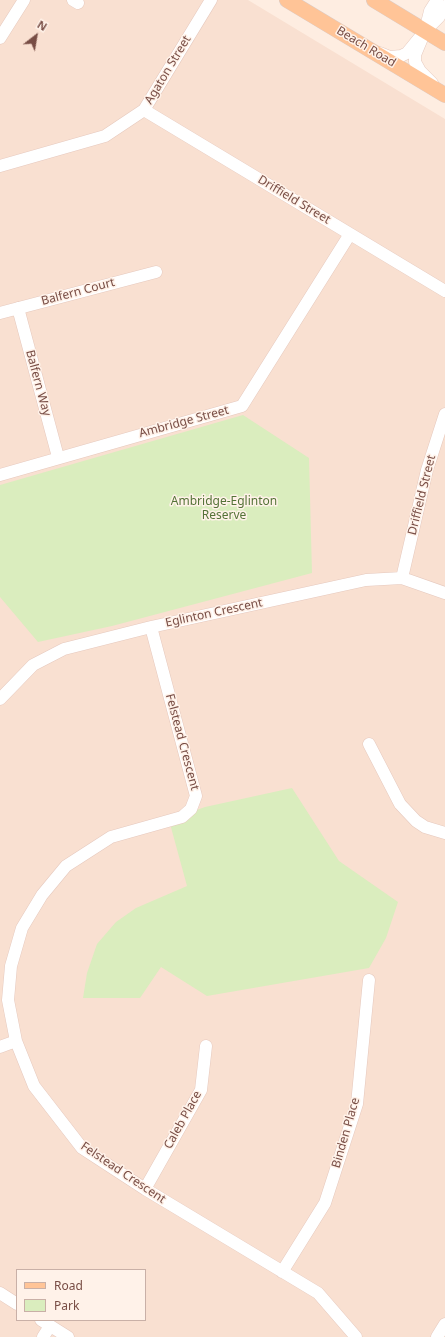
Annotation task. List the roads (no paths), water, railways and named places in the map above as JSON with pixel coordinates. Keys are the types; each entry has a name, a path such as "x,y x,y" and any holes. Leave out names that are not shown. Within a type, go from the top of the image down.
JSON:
{"main road":[{"name":"Beach Road","path":"287,0 445,95"},
{"path":"374,0 445,43"}],"street":[{"path":"0,38 24,0"},
{"name":"Agaton Street","path":"0,166 105,136 144,110 210,0"},
{"path":"437,0 430,11 425,31 415,55 415,62 420,71 429,81 445,95"},
{"path":"365,47 390,57 401,56 407,53 439,17 445,6"},
{"name":"Driffield Street","path":"144,110 445,291"},
{"name":"Ambridge Street","path":"0,474 242,406 350,234"},
{"name":"Balfern Court","path":"0,313 156,272"},
{"name":"Balfern Way","path":"18,308 58,457"},
{"name":"Driffield Street","path":"402,578 427,470 445,414"},
{"name":"Eglinton Crescent","path":"0,699 33,666 64,649 151,627 366,580 402,578 445,593"},
{"name":"Felstead Crescent","path":"151,627 196,796 191,810 182,817 111,837 66,866 42,895 22,928 10,966 8,1000 16,1041 34,1086 82,1148 145,1189 318,1293 356,1337"},
{"path":"369,744 400,804 416,821 445,833"},
{"name":"Binden Place","path":"282,1272 325,1202 356,1104 369,980"},
{"path":"0,1047 16,1041"},
{"name":"Caleb Place","path":"145,1189 201,1090 206,1046"},
{"path":"0,1293 16,1303"},
{"path":"43,1337 45,1323 68,1337"},
{"path":"437,1337 445,1324"}],"park label":[{"name":"Ambridge-Eglinton Reserve","path":"224,509"}]}
